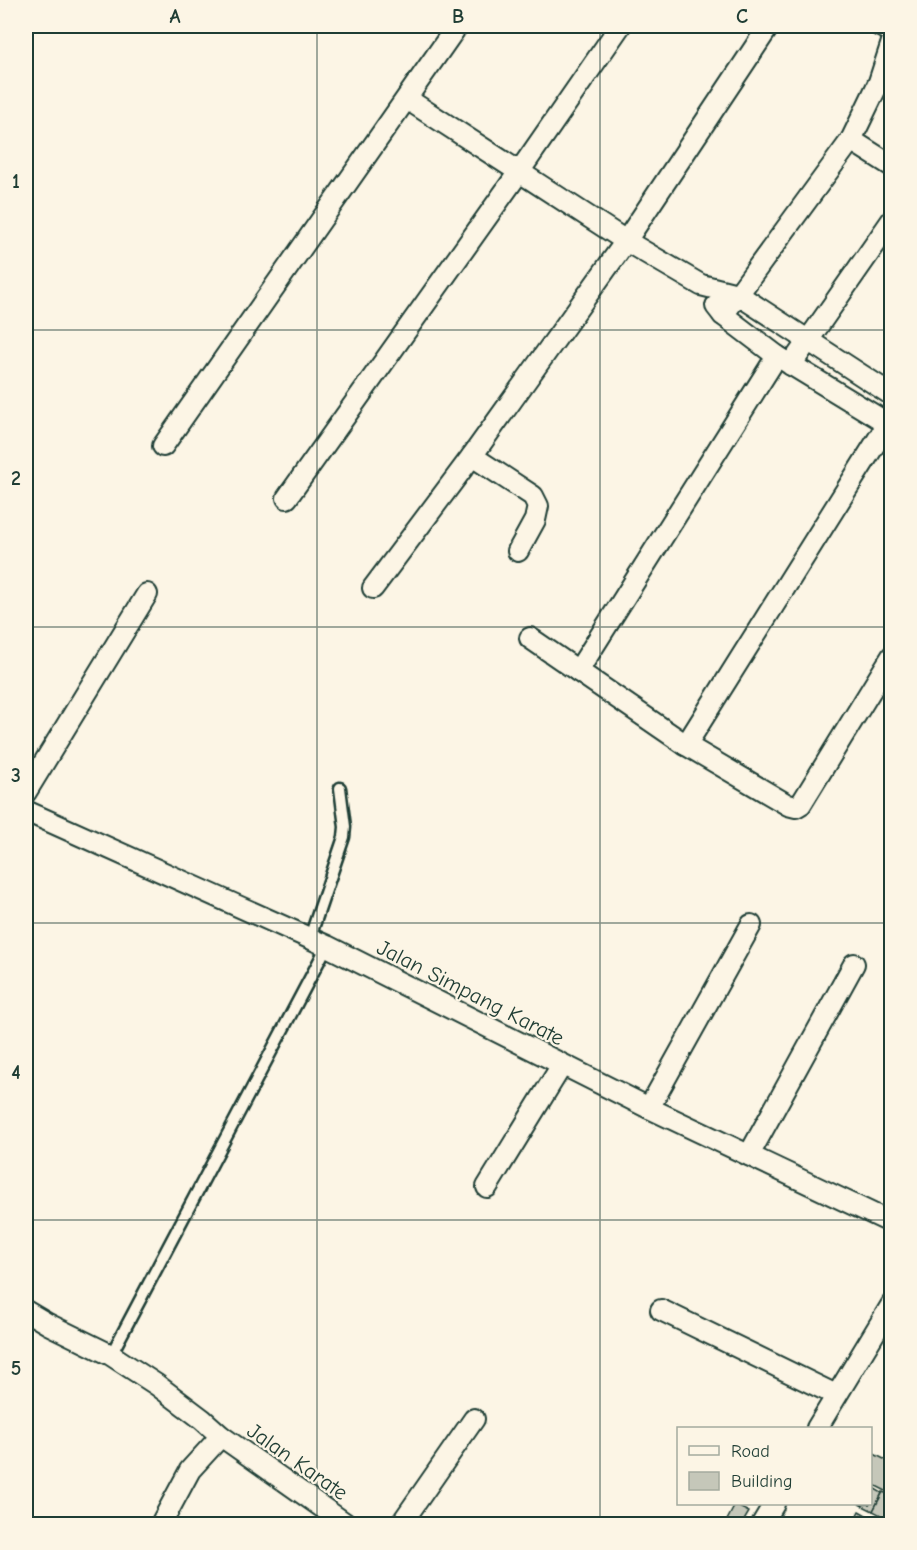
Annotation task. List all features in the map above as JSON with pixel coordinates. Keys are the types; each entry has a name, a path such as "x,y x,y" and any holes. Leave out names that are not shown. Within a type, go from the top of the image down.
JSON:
{"street":[{"path":"163,446 457,26"},
{"path":"287,498 620,26"},
{"path":"373,588 472,456 626,241 769,26"},
{"path":"880,26 891,32"},
{"path":"723,315 851,140 879,82 891,42"},
{"path":"407,99 626,241 701,285 737,294 891,394"},
{"path":"851,140 891,166"},
{"path":"578,671 784,361 807,341 891,220"},
{"path":"686,745 890,422 784,361 723,315 701,285"},
{"path":"472,456 533,496 538,506 535,520 518,551"},
{"path":"26,792 147,594"},
{"path":"530,638 686,745 788,805 799,807 891,656"},
{"name":"Jalan Simpang Karate","path":"26,811 318,943 649,1108 891,1223"},
{"path":"649,1108 751,925"},
{"path":"749,1155 854,964"},
{"path":"487,1187 562,1065"},
{"path":"818,1427 891,1304"},
{"path":"661,1310 836,1395"},
{"path":"26,1311 68,1335 111,1355 157,1385 202,1419 221,1437"},
{"path":"401,1524 474,1419"},
{"name":"Jalan Karate","path":"161,1524 190,1470 221,1437 346,1524"},
{"path":"762,1524 773,1505"}],"lane":[{"path":"111,1355 318,943 344,837 345,827 340,788"}],"building":[{"path":"872,1453 892,1463 892,1494 872,1484"},
{"path":"872,1487 882,1493 873,1511 861,1505 872,1505"},
{"path":"883,1492 892,1496 892,1521 873,1511"},
{"path":"735,1505 749,1512 742,1524 725,1524"},
{"path":"859,1511 882,1524 860,1524 854,1521"},
{"path":"769,1514 786,1524 763,1524"}]}
